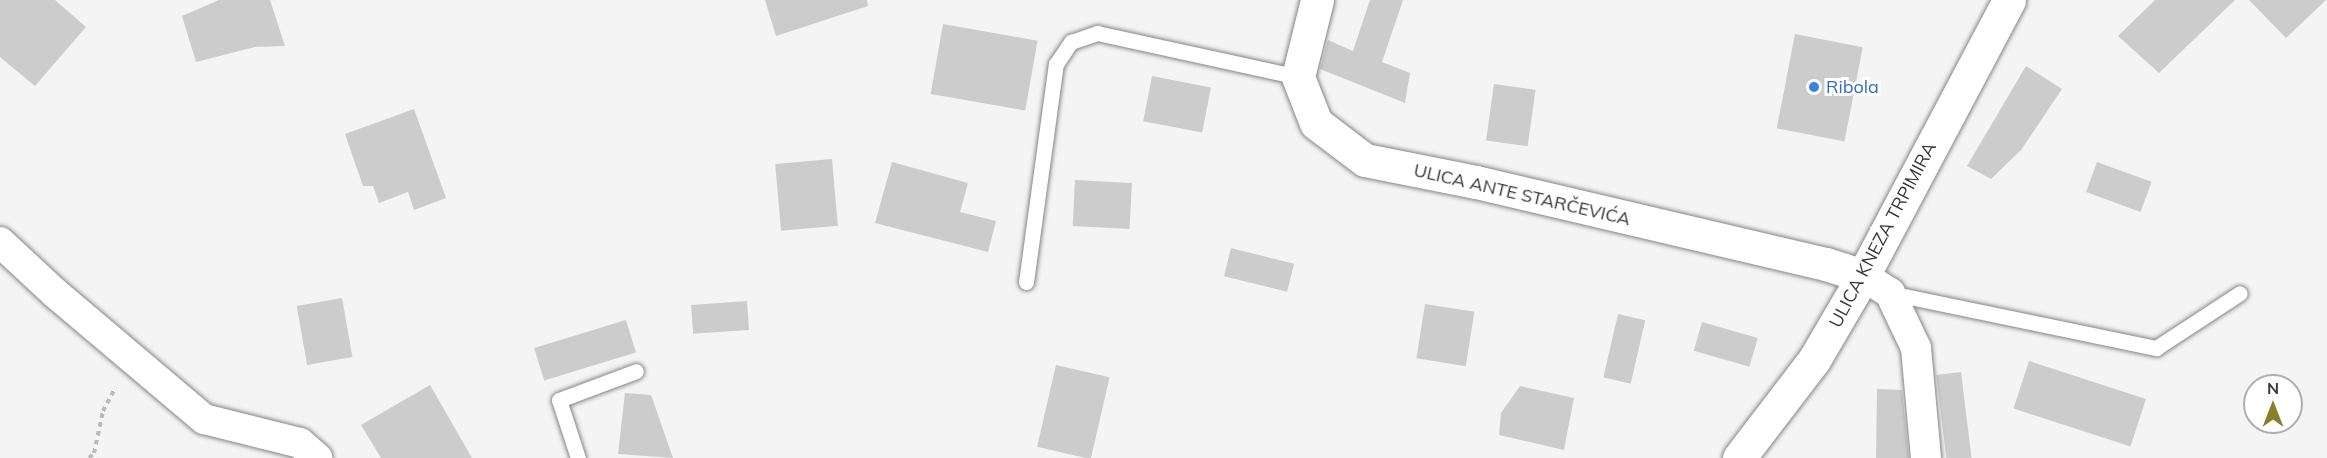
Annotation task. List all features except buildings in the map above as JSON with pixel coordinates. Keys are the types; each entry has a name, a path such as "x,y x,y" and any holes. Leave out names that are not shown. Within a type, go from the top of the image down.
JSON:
{"street":[{"path":"1298,77 1317,0"},
{"name":"ULICA KNEZA TRPIMIRA","path":"1739,458 1814,360 1863,276 2009,0"},
{"name":"ULICA ANTE STARČEVIĆA","path":"1298,77 1316,123 1365,160 1476,182 1826,264 1863,276"},
{"path":"0,242 204,418 300,442 317,458"},
{"path":"1863,276 1890,293 1916,348 1926,458"}],"lane":[{"path":"1026,282 1056,64 1071,42 1097,33 1298,77"},
{"path":"1890,293 2156,348 2240,293"},
{"path":"578,458 559,399 636,371"}],"path":[{"path":"89,458 94,453 104,411 131,357"}],"place":[{"name":"Ribola","path":"1814,87"}]}
